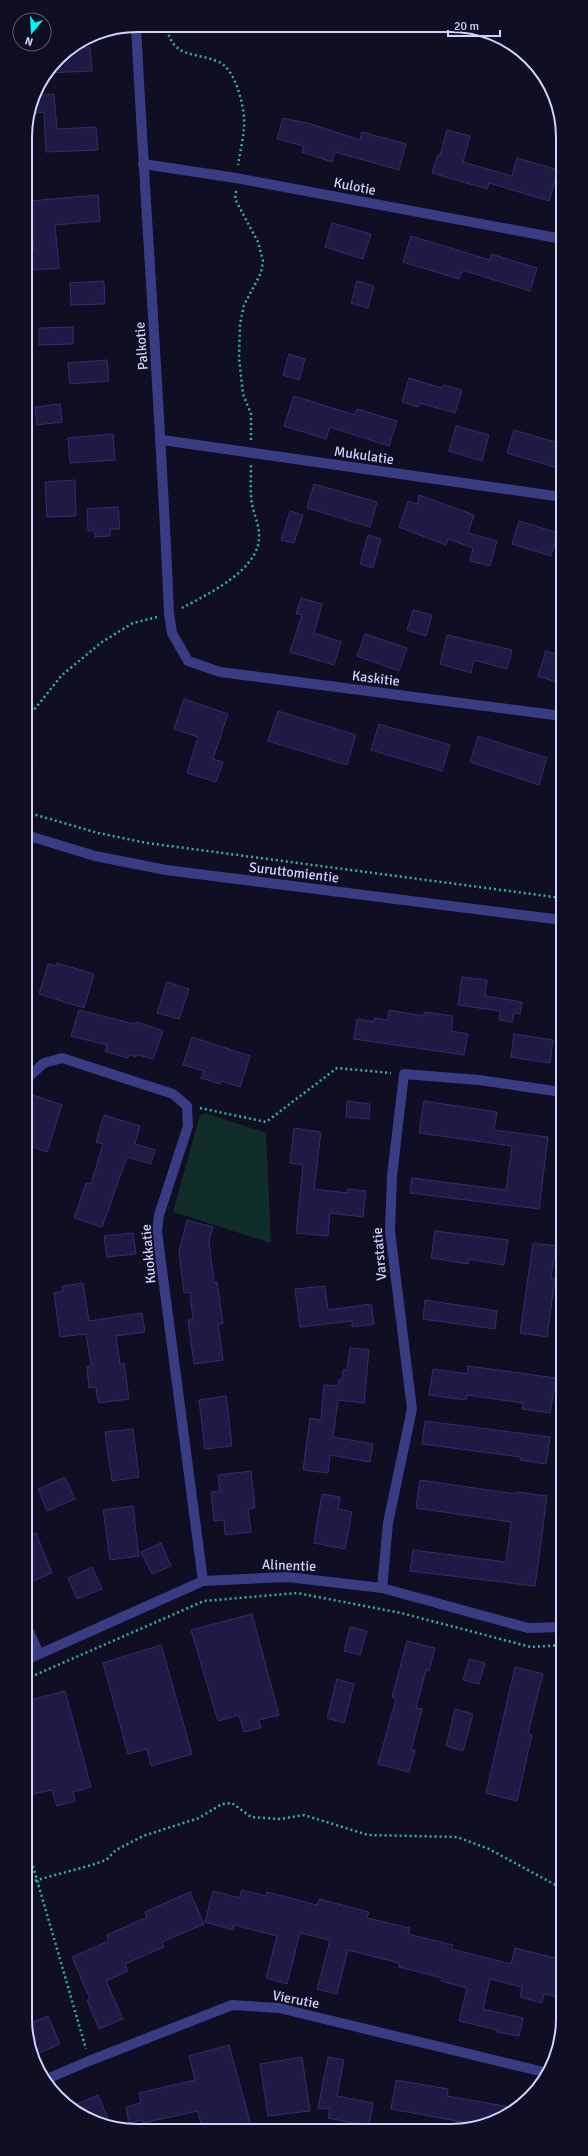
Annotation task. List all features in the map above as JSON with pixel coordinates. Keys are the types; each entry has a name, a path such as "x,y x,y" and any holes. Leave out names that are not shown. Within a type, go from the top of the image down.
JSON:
{"street":[{"name":"Palkotie","path":"136,32 143,164 162,440 169,614 172,633 188,661"},
{"name":"Kulotie","path":"143,164 236,178 556,238"},
{"name":"Mukulatie","path":"162,440 556,496"},
{"name":"Kaskitie","path":"188,661 220,672 556,715"},
{"name":"Suruttomientie","path":"32,837 95,856 166,870 556,919"},
{"path":"32,1074 44,1064 62,1058 173,1094 187,1106"},
{"path":"404,1074 478,1080 556,1091"},
{"name":"Varstatie","path":"382,1588 388,1523 412,1409 390,1231 392,1176 404,1074"},
{"name":"Kuokkatie","path":"187,1106 188,1126 159,1215 158,1232 203,1581"},
{"name":"Alinentie","path":"32,1657 203,1581 287,1576 382,1588 528,1628 556,1627"},
{"path":"32,1638 39,1654"},
{"name":"Vierutie","path":"50,2078 232,2005 279,2008 542,2071"}],"path":[{"path":"32,713 62,675 102,642 133,623 169,614 213,591 238,573 256,554 260,536 252,503 250,414 243,394 239,358 240,324 244,305 261,273 263,261 258,242 236,199 236,178 244,127 242,102 233,76 220,62 188,54 175,46 167,32"},
{"path":"32,814 98,833 147,843 556,897"},
{"path":"187,1106 266,1122 337,1068 404,1074"},
{"path":"32,1676 204,1601 297,1593 401,1613 531,1647 556,1645"},
{"path":"32,1882 106,1860 116,1850 143,1836 199,1818 222,1804 232,1803 251,1817 280,1819 304,1815 368,1835 457,1837 489,1850 556,1885"},
{"path":"32,1863 89,2061"}],"green space":[{"path":"205,1113 266,1133 271,1243 173,1212 200,1115"}],"building":[{"path":"82,47 90,47 92,71 54,73 68,58"},
{"path":"54,94 57,129 96,127 98,150 46,152 44,112 35,113 41,95"},
{"path":"283,118 311,124 360,140 362,132 406,144 399,170 335,152 332,162 302,152 304,146 277,139"},
{"path":"447,130 470,136 463,162 512,176 517,158 556,169 556,177 549,201 489,183 487,189 432,173 438,155 440,155"},
{"path":"98,195 100,221 55,225 59,268 33,270 32,251 34,251 32,201"},
{"path":"332,223 371,234 363,259 325,247"},
{"path":"411,236 490,260 491,254 537,268 530,291 462,270 459,279 403,262"},
{"path":"104,281 105,304 71,305 70,283"},
{"path":"357,281 374,286 368,308 351,303"},
{"path":"73,327 73,344 39,345 39,328"},
{"path":"289,354 305,359 299,380 283,375"},
{"path":"107,360 109,381 70,384 68,363"},
{"path":"409,378 442,388 443,385 462,390 455,413 420,403 418,407 402,402"},
{"path":"294,396 355,415 357,409 397,421 389,446 330,427 326,439 284,426"},
{"path":"60,404 62,422 37,425 35,407"},
{"path":"456,426 489,435 482,461 449,451"},
{"path":"514,430 556,442 556,467 507,453"},
{"path":"113,434 115,460 70,463 68,438"},
{"path":"75,480 76,516 47,517 45,482"},
{"path":"314,484 377,502 370,527 307,508"},
{"path":"419,495 474,515 468,533 497,541 490,566 470,561 473,548 448,539 446,545 399,527 408,501 418,504"},
{"path":"118,507 120,529 110,529 110,536 95,537 94,530 88,531 87,509"},
{"path":"290,511 303,515 294,543 281,540"},
{"path":"519,521 556,532 556,540 551,556 512,544"},
{"path":"368,535 381,539 373,568 360,564"},
{"path":"301,598 322,604 314,633 341,642 334,665 290,652 302,615 296,614"},
{"path":"413,610 432,615 426,636 407,630"},
{"path":"365,634 407,648 399,671 357,656"},
{"path":"447,635 512,650 507,669 474,660 471,673 440,664"},
{"path":"546,651 556,654 556,682 538,676"},
{"path":"184,699 228,714 213,759 223,762 216,782 187,773 198,737 174,729"},
{"path":"278,711 356,735 347,765 268,741"},
{"path":"379,724 450,745 442,771 371,750"},
{"path":"478,736 547,758 539,785 470,762"},
{"path":"57,963 94,974 84,1008 39,994 48,964 56,966"},
{"path":"462,977 487,980 485,996 522,1002 520,1014 514,1013 512,1022 499,1020 500,1011 458,1005"},
{"path":"167,982 189,989 179,1019 157,1013"},
{"path":"79,1010 134,1024 137,1022 163,1031 153,1059 138,1055 135,1057 130,1055 127,1058 105,1051 107,1045 71,1036"},
{"path":"389,1010 424,1016 424,1012 453,1016 451,1031 468,1034 464,1055 354,1039 357,1019 374,1022 375,1018 387,1020"},
{"path":"514,1034 553,1040 550,1063 511,1057"},
{"path":"192,1037 250,1056 240,1087 221,1081 220,1084 201,1078 204,1071 183,1065"},
{"path":"32,1095 62,1105 47,1152 32,1147"},
{"path":"347,1101 370,1104 369,1119 346,1117"},
{"path":"424,1101 497,1112 494,1130 548,1137 539,1209 410,1193 412,1178 506,1190 512,1146 419,1133"},
{"path":"104,1115 140,1126 135,1144 155,1150 151,1164 127,1157 102,1227 74,1218 86,1183 91,1184 103,1144 96,1142"},
{"path":"294,1128 321,1132 314,1189 348,1193 348,1189 366,1191 363,1217 330,1213 328,1236 296,1233 303,1165 290,1163"},
{"path":"187,1220 213,1227 209,1241 214,1283 217,1282 223,1323 218,1324 223,1360 194,1364 188,1320 193,1320 190,1292 184,1293 179,1251"},
{"path":"435,1231 508,1240 504,1265 469,1259 468,1264 431,1258"},
{"path":"133,1233 136,1254 107,1257 104,1236"},
{"path":"533,1243 556,1246 551,1278 555,1279 547,1337 520,1333"},
{"path":"83,1283 89,1321 142,1313 145,1332 116,1336 120,1364 124,1363 129,1399 98,1403 96,1387 89,1388 87,1367 91,1366 86,1334 60,1337 54,1293 63,1291 62,1286"},
{"path":"325,1286 328,1310 371,1304 374,1324 352,1327 352,1321 300,1327 295,1289"},
{"path":"425,1300 497,1311 495,1329 423,1319"},
{"path":"350,1348 369,1350 364,1403 338,1400 333,1437 373,1444 370,1462 330,1455 328,1473 303,1470 310,1418 321,1420 324,1385 338,1386 339,1380 342,1380 343,1370 347,1370"},
{"path":"468,1366 556,1378 550,1413 522,1409 523,1403 467,1395 466,1400 429,1395 433,1369 467,1374"},
{"path":"226,1396 232,1446 205,1449 199,1400"},
{"path":"425,1421 550,1437 546,1464 520,1460 521,1457 422,1444"},
{"path":"133,1429 139,1477 112,1481 105,1432"},
{"path":"251,1471 255,1508 248,1509 251,1532 225,1535 224,1520 214,1521 211,1492 220,1491 218,1475"},
{"path":"65,1477 75,1499 47,1511 38,1489"},
{"path":"420,1480 515,1494 516,1492 547,1496 535,1586 410,1571 413,1550 506,1562 511,1522 416,1508"},
{"path":"322,1494 340,1497 338,1509 352,1512 345,1549 314,1543"},
{"path":"133,1506 139,1556 110,1560 103,1510"},
{"path":"36,1533 52,1573 32,1581 32,1535"},
{"path":"161,1543 171,1566 152,1574 141,1552"},
{"path":"92,1567 102,1589 77,1599 68,1578"},
{"path":"252,1614 279,1715 259,1720 261,1728 244,1732 239,1715 218,1721 191,1630"},
{"path":"350,1627 367,1631 360,1655 344,1651"},
{"path":"407,1641 435,1648 429,1671 426,1670 416,1708 422,1709 411,1750 415,1750 409,1772 378,1764 396,1699 392,1697"},
{"path":"161,1645 192,1754 151,1766 147,1749 128,1754 103,1663"},
{"path":"469,1659 485,1663 479,1684 463,1680"},
{"path":"515,1667 543,1674 528,1734 532,1735 517,1801 486,1793"},
{"path":"337,1679 354,1684 344,1723 327,1718"},
{"path":"65,1691 91,1787 73,1792 75,1801 57,1806 52,1790 32,1794 32,1699"},
{"path":"455,1709 473,1714 463,1751 446,1746"},
{"path":"242,1890 266,1896 267,1892 317,1905 319,1899 369,1912 367,1918 410,1928 408,1934 453,1945 451,1949 511,1964 515,1948 556,1958 556,1997 544,1994 542,2003 520,1997 522,1987 490,1979 483,2009 523,2018 519,2036 497,2032 498,2030 459,2021 467,1988 441,1981 442,1978 399,1967 399,1963 348,1950 337,1994 317,1989 330,1940 300,1933 287,1984 266,1978 277,1936 234,1925 233,1930 205,1922 213,1891 239,1898"},
{"path":"190,1892 204,1924 162,1942 164,1947 125,1964 128,1971 106,1981 123,2019 99,2029 87,2000 90,1999 72,1957 109,1941 107,1935 147,1917 145,1912"},
{"path":"48,2016 60,2044 38,2054 33,2033 32,2022"},
{"path":"229,2045 251,2124 201,2124 198,2111 143,2123 142,2120 129,2123 126,2107 141,2103 139,2093 195,2080 189,2056"},
{"path":"302,2057 310,2111 268,2116 260,2064"},
{"path":"328,2057 344,2060 337,2096 373,2103 369,2124 359,2124 328,2118 330,2108 318,2109"},
{"path":"396,2080 448,2089 447,2096 508,2107 498,2113 485,2118 462,2123 462,2122 391,2109"},
{"path":"98,2095 108,2120 84,2110 77,2104"}]}
